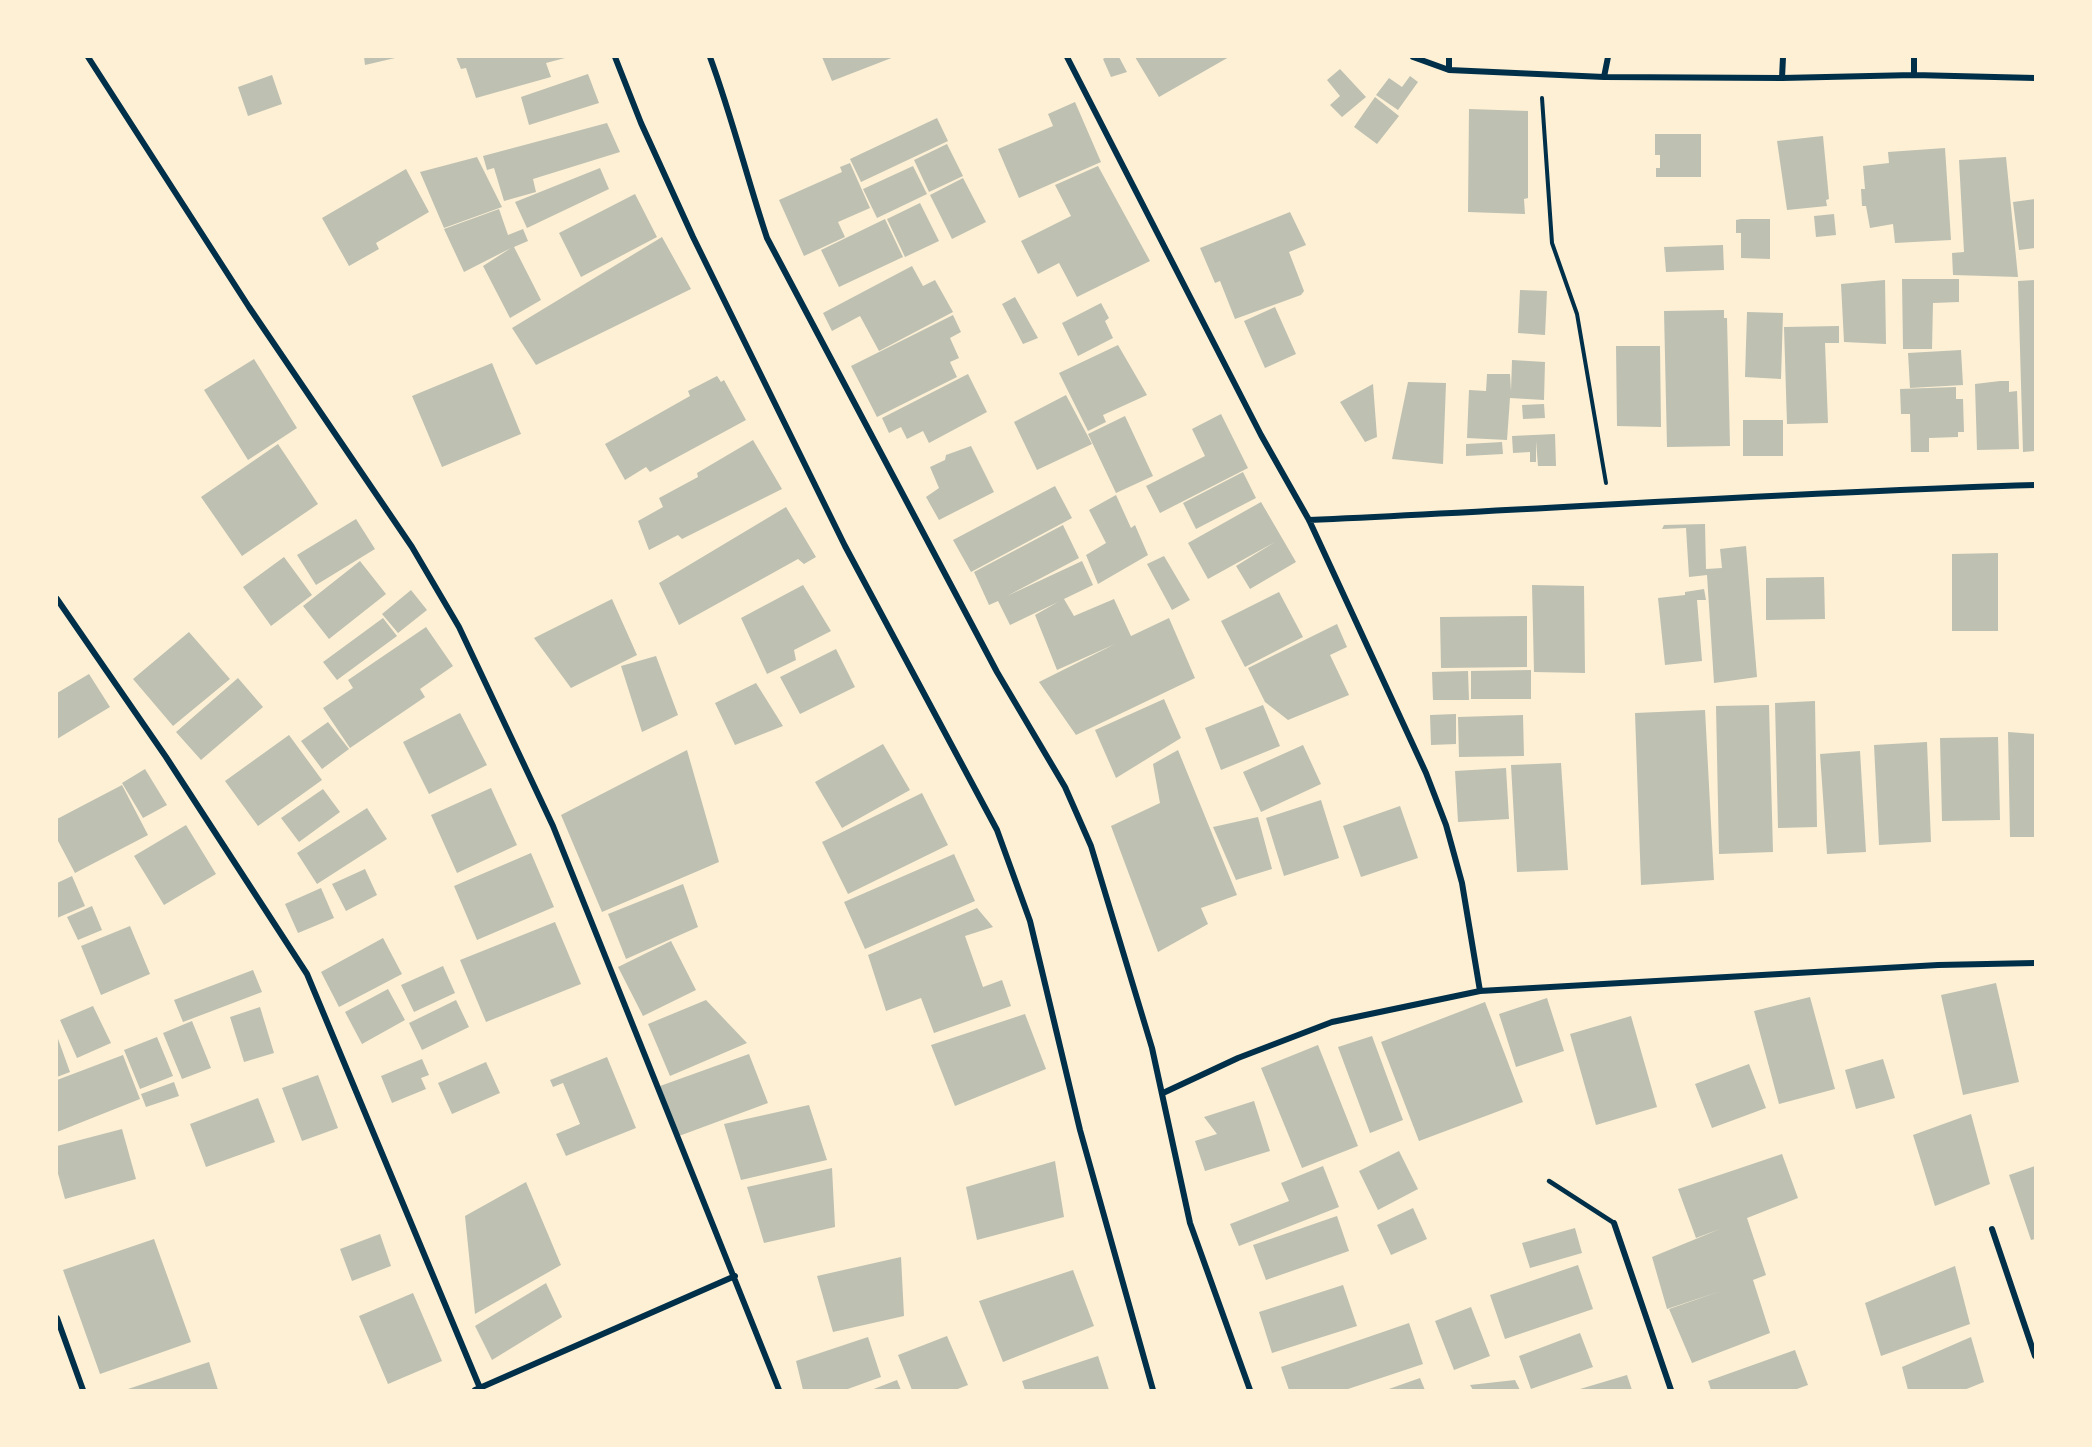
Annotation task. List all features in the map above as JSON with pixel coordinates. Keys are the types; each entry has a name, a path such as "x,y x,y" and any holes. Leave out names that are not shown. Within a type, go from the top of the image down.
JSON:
{"street":[{"path":"88,57 249,307 412,547 459,627 553,826 779,1390"},
{"path":"615,57 641,123 693,237 845,546 997,830 1030,921 1080,1130 1153,1390"},
{"path":"710,57 727,103 767,238 992,662 1065,787 1091,846 1163,1093 1190,1223 1250,1390"},
{"path":"1067,57 1261,435 1309,520 1426,773 1446,825 1462,883 1480,991"},
{"path":"1413,57 1449,70 1604,77 1782,78 1914,75 2035,78"},
{"path":"1449,57 1449,70"},
{"path":"1604,77 1608,57"},
{"path":"1782,78 1783,57"},
{"path":"1914,57 1914,75"},
{"path":"1309,520 1610,506 1883,489 2035,485"},
{"path":"57,599 166,758 307,974 477,1389 735,1276"},
{"path":"1163,1093 1238,1058 1332,1022 1480,991 1926,966 2035,963"},
{"path":"1614,1223 1671,1390"},
{"path":"1992,1229 2035,1356"},
{"path":"57,1318 83,1390"}],"lane":[{"path":"1548,1181 1614,1223"}],"path":[{"path":"1540,74 1552,243 1577,314 1610,506"}],"building":[{"path":"364,57 395,57 395,58 365,65"},
{"path":"456,57 565,58 546,63 551,77 476,98 466,68 461,69"},
{"path":"822,57 894,57 832,81"},
{"path":"1119,57 1127,72 1111,77 1103,59"},
{"path":"1135,57 1229,57 1159,97"},
{"path":"1340,69 1366,97 1342,117 1330,105 1340,96 1327,80"},
{"path":"588,74 599,103 529,125 521,97"},
{"path":"272,75 282,104 248,116 238,87"},
{"path":"1410,76 1418,82 1398,110 1376,95 1389,78 1402,87"},
{"path":"1375,97 1399,116 1377,144 1354,127"},
{"path":"1075,102 1101,162 1019,198 998,149 1053,126 1048,114"},
{"path":"1469,109 1528,111 1528,198 1524,199 1525,214 1468,212"},
{"path":"937,118 948,141 861,182 850,159"},
{"path":"607,123 620,152 533,179 536,192 504,201 494,168 487,170 483,156"},
{"path":"1655,134 1701,134 1701,177 1656,177 1656,168 1660,168 1660,155 1655,155"},
{"path":"1823,136 1829,199 1826,200 1827,206 1787,210 1777,141"},
{"path":"947,144 963,176 929,192 914,160"},
{"path":"1945,148 1951,240 1895,243 1893,224 1870,228 1866,206 1862,206 1861,189 1865,189 1863,166 1889,163 1888,152"},
{"path":"477,157 502,207 444,228 420,172"},
{"path":"2006,157 2018,277 1953,275 1952,253 1964,252 1959,160"},
{"path":"850,163 870,208 838,222 845,237 804,256 779,200 842,172 840,167"},
{"path":"913,166 927,194 877,218 863,189"},
{"path":"1098,166 1150,261 1077,297 1059,263 1038,274 1021,241 1071,216 1055,185"},
{"path":"600,168 609,189 527,228 515,202"},
{"path":"406,169 429,212 376,243 379,249 349,266 322,218"},
{"path":"963,178 986,222 952,239 930,195"},
{"path":"635,194 657,237 581,277 559,233"},
{"path":"2035,199 2035,248 2019,250 2013,202"},
{"path":"920,203 939,241 905,257 887,219"},
{"path":"499,209 508,235 523,229 528,241 514,247 541,300 510,318 483,266 511,248 464,272 444,229"},
{"path":"1290,212 1306,245 1289,252 1304,291 1301,295 1235,319 1220,281 1215,283 1200,248"},
{"path":"1834,214 1836,235 1816,237 1814,216"},
{"path":"885,219 903,257 839,287 821,250"},
{"path":"1770,219 1770,259 1741,258 1741,233 1736,233 1736,220"},
{"path":"662,237 691,289 536,365 512,328"},
{"path":"1723,245 1724,270 1666,272 1664,247"},
{"path":"912,266 923,286 935,280 953,312 879,351 860,316 832,331 823,313"},
{"path":"1902,279 1959,279 1959,302 1933,303 1932,349 1903,349"},
{"path":"1885,280 1886,344 1844,342 1841,284"},
{"path":"2035,280 2035,451 2023,452 2018,281"},
{"path":"1520,290 1547,291 1545,335 1518,333"},
{"path":"1015,297 1038,338 1023,344 1002,304"},
{"path":"1101,303 1109,318 1105,321 1113,338 1078,356 1062,323"},
{"path":"1275,307 1296,354 1265,368 1244,321"},
{"path":"1724,310 1724,318 1727,318 1730,446 1667,447 1664,311"},
{"path":"1747,312 1783,313 1781,379 1745,377"},
{"path":"953,315 961,332 950,338 959,358 950,362 957,377 877,417 851,366"},
{"path":"1839,326 1839,343 1825,343 1828,423 1787,424 1784,327"},
{"path":"1118,345 1147,395 1103,415 1106,422 1088,431 1059,373"},
{"path":"1616,346 1660,346 1661,427 1617,426"},
{"path":"1961,350 1963,385 1910,388 1908,353"},
{"path":"254,359 297,428 248,460 204,390"},
{"path":"1512,360 1545,362 1544,400 1510,398 1507,440 1467,438 1469,390 1486,391 1487,374 1510,374 1511,391"},
{"path":"492,363 521,434 442,467 412,396"},
{"path":"968,374 987,412 929,443 923,431 907,439 901,427 889,433 882,418"},
{"path":"717,376 721,382 724,380 746,420 650,472 646,467 625,480 605,444 690,396 688,391"},
{"path":"2009,381 2009,392 2017,391 2019,449 1977,450 1975,384"},
{"path":"1408,382 1446,383 1443,464 1392,459"},
{"path":"1373,384 1377,437 1365,442 1340,402"},
{"path":"1956,387 1956,399 1963,399 1964,432 1958,432 1958,437 1929,438 1929,452 1911,452 1910,414 1901,414 1900,389"},
{"path":"1066,395 1092,444 1037,470 1014,422"},
{"path":"1544,404 1545,418 1523,419 1522,405"},
{"path":"1221,414 1248,468 1160,513 1146,486 1205,456 1192,429"},
{"path":"1125,416 1153,476 1116,493 1088,434"},
{"path":"1743,420 1783,420 1783,456 1743,456"},
{"path":"1555,434 1556,466 1538,466 1536,441 1536,462 1530,462 1530,452 1513,453 1512,436"},
{"path":"753,440 782,489 682,539 678,535 649,550 638,521 663,507 659,498 698,477 697,473"},
{"path":"1502,442 1503,454 1466,456 1466,444"},
{"path":"278,444 318,504 242,556 201,497"},
{"path":"971,446 994,492 939,520 926,497 939,488 930,467 945,460 946,455"},
{"path":"1243,472 1256,498 1196,529 1183,503"},
{"path":"1055,486 1072,518 971,572 953,540"},
{"path":"1116,495 1131,528 1135,525 1148,555 1098,584 1086,555 1106,543 1089,510"},
{"path":"1261,502 1296,562 1250,589 1236,566 1275,542 1208,579 1188,543"},
{"path":"786,507 816,557 804,564 798,559 679,625 659,583"},
{"path":"356,519 375,549 316,585 297,555"},
{"path":"1705,524 1706,569 1722,568 1720,549 1746,546 1757,677 1714,683 1707,575 1689,577 1686,528 1662,529 1664,525"},
{"path":"1063,525 1079,558 1007,596 1082,561 1093,585 1064,599 1074,616 1114,599 1131,636 1169,618 1195,678 1076,735 1039,682 1115,644 1057,670 1035,615 1058,602 1010,625 998,601 989,605 974,572"},
{"path":"1998,553 1998,631 1952,631 1952,554"},
{"path":"1164,556 1190,600 1172,610 1147,564"},
{"path":"284,557 312,595 271,626 243,587"},
{"path":"360,561 386,594 329,639 303,606"},
{"path":"1824,577 1825,619 1766,620 1766,578"},
{"path":"803,585 831,631 794,650 796,660 767,674 741,618"},
{"path":"1532,585 1584,586 1585,673 1534,672"},
{"path":"1704,589 1706,600 1697,600 1702,661 1665,665 1658,598 1685,595 1685,592"},
{"path":"411,590 427,610 398,633 382,614"},
{"path":"1279,592 1303,637 1245,667 1221,621"},
{"path":"612,599 637,655 571,688 534,638"},
{"path":"1527,616 1527,667 1441,668 1440,617"},
{"path":"383,618 397,636 337,680 323,662"},
{"path":"1337,624 1347,647 1330,655 1349,695 1288,720 1265,702 1248,668"},
{"path":"426,627 453,666 420,689 425,697 350,748 323,708 353,688 348,680"},
{"path":"189,632 230,679 173,726 133,679"},
{"path":"836,649 855,687 800,714 780,677"},
{"path":"656,656 678,715 642,732 621,666"},
{"path":"1531,670 1531,699 1471,699 1471,671"},
{"path":"1468,671 1469,700 1433,700 1432,672"},
{"path":"89,674 110,707 57,739 57,693"},
{"path":"238,678 263,707 201,760 176,732"},
{"path":"756,683 783,726 735,745 715,703"},
{"path":"1164,699 1181,738 1116,778 1095,730"},
{"path":"1815,701 1817,827 1778,828 1775,703"},
{"path":"1263,705 1280,746 1221,770 1205,728"},
{"path":"1769,705 1773,852 1719,854 1716,706"},
{"path":"1705,710 1714,880 1641,885 1635,713"},
{"path":"460,713 487,765 429,794 403,742"},
{"path":"1456,714 1456,744 1431,745 1430,715"},
{"path":"1523,715 1524,756 1459,757 1458,717"},
{"path":"328,722 349,749 322,769 301,741"},
{"path":"2008,732 2035,734 2035,837 2010,837"},
{"path":"289,735 322,780 258,826 225,781"},
{"path":"1998,737 2000,820 1942,821 1940,738"},
{"path":"1927,742 1931,842 1879,845 1874,745"},
{"path":"883,744 910,790 842,828 815,782"},
{"path":"1303,745 1321,784 1261,812 1243,772"},
{"path":"687,750 719,862 602,912 561,815"},
{"path":"1178,750 1237,895 1201,908 1208,924 1158,952 1111,826 1160,803 1153,764"},
{"path":"1860,751 1866,852 1827,854 1820,754"},
{"path":"1561,763 1568,870 1517,872 1511,765"},
{"path":"1506,768 1509,819 1458,822 1455,771"},
{"path":"145,769 167,805 143,818 122,783"},
{"path":"122,785 148,835 75,873 57,839 57,819"},
{"path":"491,788 517,845 457,873 431,815"},
{"path":"323,789 340,812 299,842 281,818"},
{"path":"922,793 948,845 848,894 822,842"},
{"path":"1321,800 1339,858 1284,876 1266,818"},
{"path":"1400,806 1418,858 1361,877 1343,826"},
{"path":"367,808 387,839 317,884 297,853"},
{"path":"1258,817 1272,869 1236,880 1213,827"},
{"path":"186,825 216,874 164,905 134,856"},
{"path":"531,853 554,907 477,940 454,886"},
{"path":"954,854 975,901 865,949 844,902"},
{"path":"365,869 377,895 346,911 332,884"},
{"path":"72,876 85,906 57,918 57,883"},
{"path":"683,884 698,927 626,959 608,914"},
{"path":"321,888 334,918 298,933 285,904"},
{"path":"92,906 102,930 78,940 67,917"},
{"path":"977,908 993,927 965,936 983,987 1002,980 1011,1006 934,1033 921,998 886,1011 868,955"},
{"path":"555,922 581,984 486,1022 460,960"},
{"path":"130,926 150,974 101,995 81,946"},
{"path":"383,938 402,974 339,1007 321,972"},
{"path":"671,941 696,990 643,1016 618,967"},
{"path":"443,966 455,993 414,1012 401,985"},
{"path":"253,970 262,992 183,1022 174,1000"},
{"path":"1996,983 2019,1082 1963,1095 1941,995"},
{"path":"388,989 405,1020 362,1044 345,1012"},
{"path":"1810,997 1835,1089 1779,1104 1754,1011"},
{"path":"1547,998 1564,1051 1516,1067 1499,1014"},
{"path":"456,1000 469,1027 422,1050 409,1023"},
{"path":"706,1000 747,1043 670,1076 648,1024"},
{"path":"1485,1002 1523,1102 1419,1141 1381,1042"},
{"path":"93,1006 111,1043 77,1058 60,1020"},
{"path":"260,1007 274,1053 244,1062 230,1017"},
{"path":"1025,1014 1046,1069 955,1106 931,1045"},
{"path":"1631,1016 1657,1107 1596,1125 1570,1034"},
{"path":"192,1021 211,1068 182,1079 163,1033"},
{"path":"57,1036 70,1072 57,1077"},
{"path":"1372,1036 1403,1120 1370,1133 1338,1047"},
{"path":"157,1037 173,1076 140,1089 124,1050"},
{"path":"1318,1045 1358,1146 1302,1168 1261,1068"},
{"path":"749,1054 768,1103 679,1136 660,1086"},
{"path":"123,1055 140,1099 57,1132 57,1080"},
{"path":"607,1057 636,1128 566,1156 556,1134 580,1124 563,1083 553,1087 550,1080"},
{"path":"422,1059 429,1075 421,1078 426,1089 392,1103 381,1076"},
{"path":"1883,1059 1895,1098 1856,1109 1845,1070"},
{"path":"486,1062 500,1093 452,1114 438,1083"},
{"path":"1749,1064 1766,1108 1712,1128 1695,1084"},
{"path":"318,1075 338,1128 302,1141 282,1088"},
{"path":"174,1082 179,1096 146,1107 141,1094"},
{"path":"258,1098 275,1142 206,1167 190,1124"},
{"path":"1254,1101 1270,1151 1205,1171 1195,1141 1217,1134 1204,1117"},
{"path":"809,1105 827,1160 741,1180 724,1124"},
{"path":"1971,1114 1990,1184 1935,1206 1913,1135"},
{"path":"122,1129 136,1179 65,1199 57,1170 57,1146"},
{"path":"1399,1151 1418,1189 1378,1210 1359,1171"},
{"path":"1782,1154 1798,1198 1747,1218 1766,1275 1753,1280 1770,1333 1692,1363 1669,1309 1721,1291 1667,1309 1652,1257 1720,1229 1696,1238 1678,1189"},
{"path":"1055,1161 1064,1217 977,1240 966,1187"},
{"path":"1323,1166 1339,1207 1239,1246 1230,1224 1289,1201 1281,1183"},
{"path":"2035,1166 2035,1239 2031,1240 2009,1175"},
{"path":"832,1168 835,1227 764,1243 747,1187"},
{"path":"526,1182 561,1265 475,1314 465,1216"},
{"path":"1413,1208 1427,1239 1391,1255 1377,1225"},
{"path":"1337,1216 1349,1251 1266,1280 1253,1245"},
{"path":"1575,1228 1582,1253 1530,1268 1522,1243"},
{"path":"380,1234 391,1266 352,1281 340,1249"},
{"path":"154,1239 191,1342 100,1374 63,1270"},
{"path":"901,1257 904,1316 833,1332 817,1276"},
{"path":"1578,1265 1593,1309 1505,1339 1490,1295"},
{"path":"1955,1266 1970,1324 1881,1356 1865,1303"},
{"path":"1073,1270 1094,1326 1003,1362 979,1301"},
{"path":"546,1283 562,1317 492,1360 475,1326"},
{"path":"1343,1285 1357,1326 1272,1353 1259,1312"},
{"path":"413,1293 442,1361 388,1384 359,1316"},
{"path":"1471,1307 1490,1356 1454,1370 1435,1321"},
{"path":"1409,1323 1423,1364 1345,1390 1289,1390 1281,1367"},
{"path":"1580,1333 1593,1367 1531,1389 1519,1356"},
{"path":"947,1336 968,1385 955,1390 912,1390 898,1355"},
{"path":"868,1337 881,1377 845,1390 803,1390 796,1361"},
{"path":"1971,1337 1984,1382 1964,1390 1908,1390 1902,1367"},
{"path":"1795,1350 1808,1385 1794,1390 1711,1390 1708,1381"},
{"path":"1098,1356 1109,1390 1025,1390 1022,1381"},
{"path":"209,1362 218,1390 125,1390"},
{"path":"1627,1375 1632,1390 1580,1390 1580,1389"},
{"path":"1420,1378 1425,1390 1386,1390"},
{"path":"897,1380 901,1390 871,1390"},
{"path":"1515,1380 1520,1390 1473,1390 1470,1385"}]}
